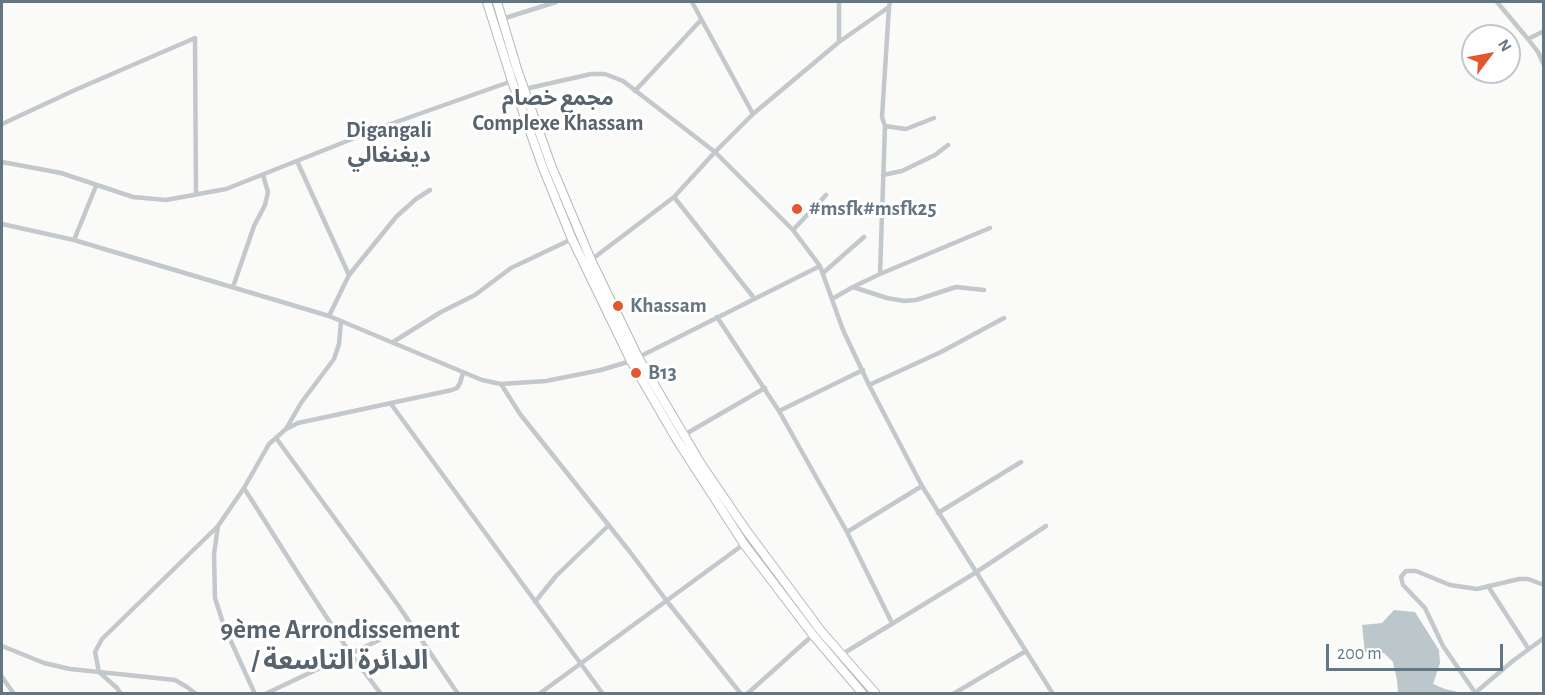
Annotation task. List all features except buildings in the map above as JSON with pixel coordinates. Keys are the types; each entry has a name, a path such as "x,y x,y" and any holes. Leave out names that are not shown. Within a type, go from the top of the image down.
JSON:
{"highway":[{"path":"487,2 543,168 572,239 677,440 744,544 813,635 863,693"},
{"path":"497,2 517,69 551,165 635,359 701,464 746,530 841,655 876,693"}],"street":[{"path":"502,19 556,2"},
{"path":"692,2 753,114"},
{"path":"839,2 839,42"},
{"path":"1497,2 1538,52 1544,65"},
{"path":"591,260 674,197 753,114 839,42 890,4"},
{"path":"880,274 885,126 882,117 890,4"},
{"path":"635,91 701,20"},
{"path":"1528,39 1544,31"},
{"path":"2,124 195,38 196,194"},
{"path":"525,89 591,74 605,74 623,81 715,152 793,230 823,273 843,330 921,486 1053,693"},
{"path":"2,162 61,173 133,197 166,200 226,189 385,126 512,81"},
{"path":"885,126 906,129 934,118"},
{"path":"883,176 911,167 948,145"},
{"path":"297,161 349,275"},
{"path":"233,286 254,226 266,205 268,192 263,175"},
{"path":"74,240 96,186"},
{"path":"329,316 349,275 396,217 430,190"},
{"path":"793,230 826,195"},
{"path":"674,197 754,298"},
{"path":"2,224 74,240 329,316 482,381 501,384 546,381 601,370 635,359 819,266"},
{"path":"832,299 880,274 990,228"},
{"path":"823,273 864,237"},
{"path":"393,342 441,312 475,295 511,268 572,239"},
{"path":"853,287 904,301 916,300 956,287 984,290"},
{"path":"717,317 779,411 847,532 892,623"},
{"path":"869,386 941,352 1004,318"},
{"path":"286,429 301,403 334,359 339,344 341,321"},
{"path":"779,411 863,370"},
{"path":"121,693 99,672 95,652 102,639 218,526 244,488 269,444 286,429 298,423 452,390 457,388 463,373"},
{"path":"501,384 520,414 741,693"},
{"path":"684,435 765,388"},
{"path":"391,404 603,693"},
{"path":"276,438 458,693"},
{"path":"938,513 1021,462"},
{"path":"847,532 921,486"},
{"path":"244,488 300,578 381,693"},
{"path":"535,602 556,576 609,525"},
{"path":"218,526 214,554 215,598 224,626 255,693"},
{"path":"841,655 975,573 1046,526"},
{"path":"539,693 744,544"},
{"path":"1544,585 1528,579 1519,579 1477,589 1450,585 1416,571 1406,571 1401,577 1403,585 1425,608 1443,646 1476,693 1528,648 1544,638"},
{"path":"1488,586 1528,648"},
{"path":"265,693 411,625"},
{"path":"747,693 813,635"},
{"path":"2,646 44,663 70,669 175,680 196,693"},
{"path":"953,693 1026,651"},
{"path":"2,677 14,693"}],"shaded area":[{"path":"1394,610 1415,612 1439,650 1440,663 1433,684 1460,693 1398,693 1393,662 1385,654 1373,649 1365,653 1362,625 1382,623"}],"place":[{"name":"#msfk#msfk25","path":"797,209"},
{"name":"Khassam","path":"618,306"},
{"name":"B13","path":"636,373"}],"district":[{"name":"مجمع خصام Complexe Khassam","path":"558,110"},
{"name":"Digangali ديغنغالي","path":"389,142"},
{"name":"9ème Arrondissement / الدائرة التاسعة","path":"340,646"}]}
